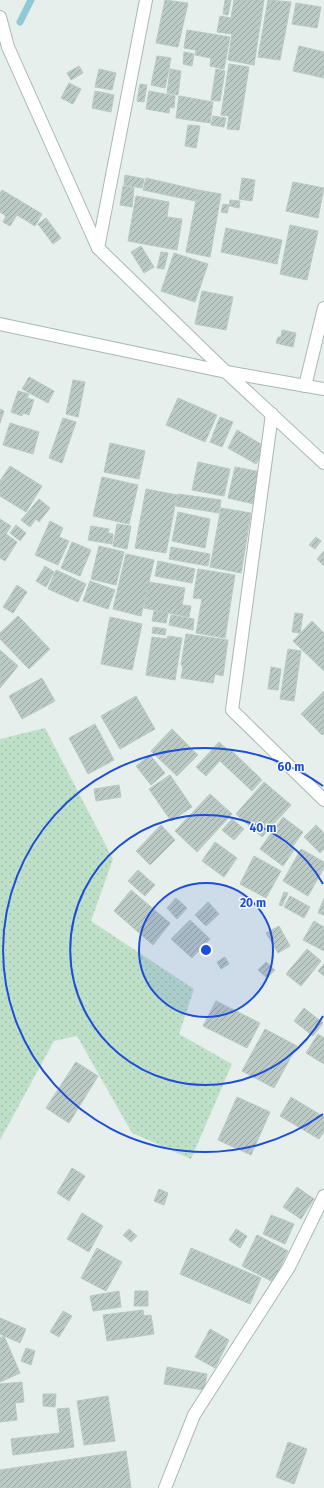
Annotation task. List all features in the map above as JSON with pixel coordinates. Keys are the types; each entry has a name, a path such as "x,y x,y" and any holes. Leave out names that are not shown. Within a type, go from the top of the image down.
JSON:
{"street":[{"path":"98,248 146,0"},
{"path":"0,17 8,47 98,248 226,372 324,462"},
{"path":"306,386 324,308"},
{"path":"0,324 226,372 324,389"},
{"path":"272,414 232,710 324,800"},
{"path":"165,1488 194,1415 289,1267 324,1196"}],"green space":[{"path":"45,728 113,859 91,921 194,989 179,1034 232,1064 191,1159 132,1133 77,1036 54,1041 0,1140 0,739"}],"building":[{"path":"165,0 188,3 178,47 156,43"},
{"path":"225,0 231,0 228,15 223,14"},
{"path":"234,0 264,0 254,65 228,60 232,34 217,32 220,16 231,18"},
{"path":"268,0 291,2 280,60 258,57"},
{"path":"296,3 321,7 317,28 292,24"},
{"path":"187,30 230,37 224,69 210,66 211,58 195,55 196,50 184,48"},
{"path":"299,46 324,52 324,78 293,71"},
{"path":"184,52 194,54 192,66 183,64"},
{"path":"157,56 171,58 165,88 151,85"},
{"path":"229,64 249,67 239,130 227,129 229,116 221,115"},
{"path":"79,66 83,73 71,80 67,73"},
{"path":"99,69 116,73 112,90 95,87"},
{"path":"170,69 181,71 178,95 167,93"},
{"path":"216,69 225,71 220,101 211,100"},
{"path":"69,83 81,89 73,104 61,98"},
{"path":"140,84 147,85 144,102 137,101"},
{"path":"95,91 114,95 111,112 92,108"},
{"path":"149,91 175,96 174,108 170,107 169,113 146,109"},
{"path":"179,96 213,102 210,123 176,118"},
{"path":"213,116 226,118 224,127 211,125"},
{"path":"188,125 200,126 196,148 185,146"},
{"path":"125,175 144,179 142,188 124,185"},
{"path":"146,178 198,190 195,201 143,190"},
{"path":"242,178 255,180 252,201 239,199"},
{"path":"293,182 324,188 318,218 286,211"},
{"path":"123,186 134,188 132,207 120,205"},
{"path":"2,190 42,214 35,226 17,215 10,226 3,222 6,216 0,212 0,193"},
{"path":"198,190 221,194 210,257 186,252"},
{"path":"136,196 169,202 167,217 182,219 177,250 128,241"},
{"path":"230,200 240,201 239,208 229,206"},
{"path":"223,204 229,205 227,213 221,212"},
{"path":"46,218 61,238 53,244 38,224"},
{"path":"290,225 318,231 307,280 280,274"},
{"path":"226,228 282,240 277,264 221,252"},
{"path":"141,246 154,267 144,273 131,252"},
{"path":"161,252 168,253 164,269 157,268"},
{"path":"174,253 208,264 195,302 161,291"},
{"path":"202,291 233,297 226,330 195,324"},
{"path":"282,330 296,333 293,347 276,343 278,337 281,337"},
{"path":"29,377 54,391 48,403 22,389"},
{"path":"73,380 85,382 78,417 66,414"},
{"path":"18,391 29,394 27,398 34,400 29,415 23,413 22,416 11,412"},
{"path":"178,398 217,415 205,442 166,425"},
{"path":"0,409 4,411 0,423"},
{"path":"220,417 233,422 222,447 210,442"},
{"path":"63,418 76,422 62,463 49,458"},
{"path":"10,423 39,432 33,454 3,445"},
{"path":"237,430 266,447 256,464 228,448"},
{"path":"110,443 145,451 139,479 104,472"},
{"path":"198,462 230,469 224,496 192,490"},
{"path":"10,466 42,486 26,512 0,496 0,481"},
{"path":"235,467 261,472 254,504 228,498"},
{"path":"102,477 138,485 129,524 93,516"},
{"path":"146,489 177,495 166,553 135,548"},
{"path":"178,494 221,500 219,513 176,506"},
{"path":"39,499 50,508 39,522 36,519 30,527 21,520"},
{"path":"221,508 251,513 241,573 210,567"},
{"path":"178,512 210,519 205,548 172,541"},
{"path":"0,519 11,526 6,534 17,542 5,561 0,558"},
{"path":"50,521 63,528 59,537 69,541 58,565 35,555"},
{"path":"117,524 131,526 127,549 113,546"},
{"path":"16,525 26,533 20,541 10,533"},
{"path":"91,526 109,529 108,533 113,534 112,544 88,540"},
{"path":"316,537 321,541 315,549 309,545"},
{"path":"72,542 91,550 80,576 61,568"},
{"path":"99,546 124,552 116,585 91,579"},
{"path":"171,547 210,554 208,566 169,559"},
{"path":"324,551 324,566 317,559"},
{"path":"126,554 154,560 141,616 113,609"},
{"path":"158,561 195,569 192,583 155,576"},
{"path":"45,566 54,572 46,587 36,581"},
{"path":"198,569 235,575 225,638 196,633 202,599 193,598"},
{"path":"56,570 86,584 78,602 48,589"},
{"path":"90,581 115,590 108,609 83,601"},
{"path":"149,582 185,588 182,605 191,606 189,617 144,608"},
{"path":"17,585 27,592 13,613 3,607"},
{"path":"154,611 168,613 166,623 152,621"},
{"path":"295,613 303,614 300,633 292,632"},
{"path":"171,615 194,619 193,630 169,625"},
{"path":"18,616 50,649 29,669 0,639 0,633"},
{"path":"110,617 142,624 132,670 101,664"},
{"path":"312,621 324,633 324,671 293,641"},
{"path":"153,627 166,629 165,635 152,633"},
{"path":"186,634 228,640 223,676 215,674 213,683 181,678 183,666 181,665"},
{"path":"168,636 182,638 175,680 146,675 152,637 167,639"},
{"path":"288,649 301,651 294,701 280,699"},
{"path":"0,650 18,666 0,688"},
{"path":"271,667 281,669 278,690 268,689"},
{"path":"42,678 55,701 22,719 9,696"},
{"path":"324,691 324,733 322,735 301,714"},
{"path":"136,696 155,729 120,749 101,716"},
{"path":"95,724 114,760 88,774 69,738"},
{"path":"172,729 198,755 177,776 151,751"},
{"path":"219,742 229,751 206,776 196,767"},
{"path":"231,750 262,780 252,791 220,761"},
{"path":"150,755 165,773 151,785 136,766"},
{"path":"170,775 192,807 171,821 149,789"},
{"path":"264,782 291,805 262,837 236,814"},
{"path":"119,785 121,797 96,801 94,789"},
{"path":"210,794 232,814 197,852 175,831"},
{"path":"283,817 303,832 293,846 273,831"},
{"path":"232,819 244,829 234,840 222,830"},
{"path":"161,825 175,840 150,865 136,851"},
{"path":"316,825 324,833 324,849 320,853 304,837"},
{"path":"271,833 294,850 283,866 260,849"},
{"path":"215,842 237,858 224,877 202,861"},
{"path":"301,849 324,862 324,868 308,896 283,881"},
{"path":"254,856 281,871 266,898 240,884"},
{"path":"138,870 155,885 145,896 128,881"},
{"path":"131,890 170,923 153,945 114,911"},
{"path":"284,892 288,893 282,906 279,905"},
{"path":"290,896 310,907 304,918 284,907"},
{"path":"176,898 187,908 177,919 167,908"},
{"path":"324,898 324,915 318,913"},
{"path":"208,902 219,914 206,926 195,915"},
{"path":"190,920 210,939 192,958 171,939"},
{"path":"314,921 324,927 324,951 303,940"},
{"path":"279,926 290,946 278,953 266,933"},
{"path":"307,949 321,961 301,986 286,974"},
{"path":"225,957 229,964 221,969 217,962"},
{"path":"266,962 275,970 267,978 258,970"},
{"path":"324,964 324,976 318,971"},
{"path":"216,1001 260,1023 247,1048 203,1026"},
{"path":"304,1008 323,1023 313,1036 294,1021"},
{"path":"265,1029 297,1046 274,1088 242,1071"},
{"path":"318,1034 324,1038 324,1064 306,1053"},
{"path":"76,1062 98,1076 69,1123 46,1108"},
{"path":"237,1097 270,1112 251,1155 218,1140"},
{"path":"291,1097 324,1117 324,1132 319,1139 280,1116"},
{"path":"72,1168 85,1176 69,1201 57,1193"},
{"path":"297,1187 314,1199 301,1219 283,1207"},
{"path":"159,1189 168,1193 164,1205 154,1201"},
{"path":"82,1213 103,1226 89,1252 67,1239"},
{"path":"271,1215 294,1224 285,1244 263,1234"},
{"path":"129,1229 137,1236 131,1242 123,1235"},
{"path":"236,1229 247,1236 240,1248 229,1240"},
{"path":"257,1235 288,1251 273,1282 242,1266"},
{"path":"97,1248 122,1262 106,1291 81,1278"},
{"path":"191,1248 261,1278 250,1304 180,1274"},
{"path":"119,1291 121,1307 93,1311 90,1296"},
{"path":"135,1291 148,1291 148,1306 134,1306"},
{"path":"143,1310 144,1316 151,1315 154,1334 107,1341 103,1315"},
{"path":"63,1311 72,1316 59,1337 50,1332"},
{"path":"0,1318 26,1329 20,1343 0,1334"},
{"path":"210,1329 229,1340 215,1368 195,1357"},
{"path":"4,1336 20,1373 0,1382 0,1338"},
{"path":"26,1348 35,1351 31,1365 21,1361"},
{"path":"167,1367 207,1374 204,1390 164,1384"},
{"path":"22,1382 24,1402 15,1403 17,1420 0,1422 0,1384"},
{"path":"43,1394 56,1394 55,1407 43,1406"},
{"path":"108,1396 115,1441 84,1445 77,1401"},
{"path":"69,1408 74,1447 13,1455 11,1439 60,1433 57,1409"},
{"path":"288,1442 307,1449 294,1484 276,1477"},
{"path":"126,1451 131,1488 0,1488 0,1470"}],"waterway":[{"path":"20,22 31,0"}]}
